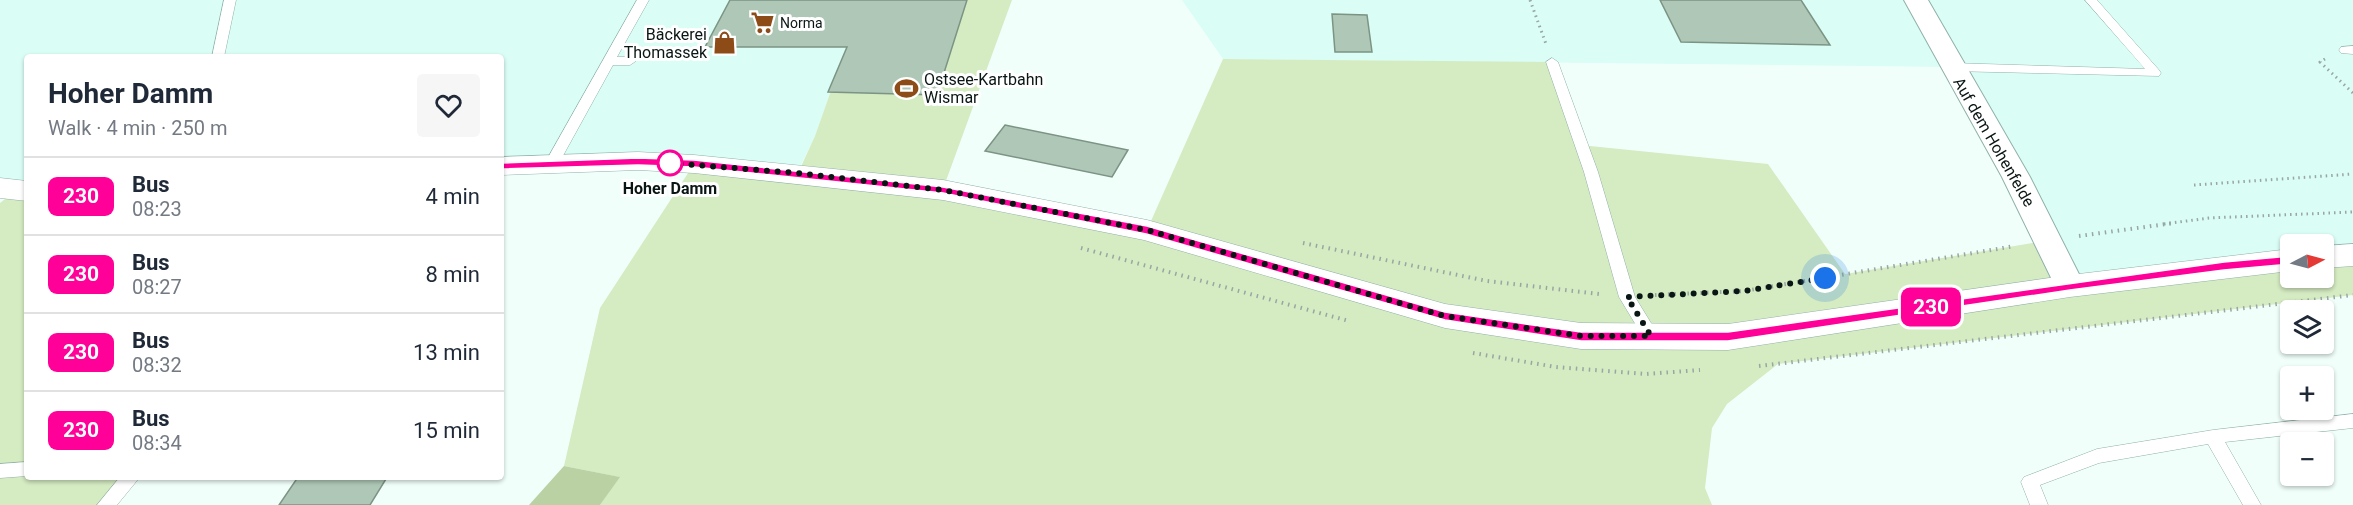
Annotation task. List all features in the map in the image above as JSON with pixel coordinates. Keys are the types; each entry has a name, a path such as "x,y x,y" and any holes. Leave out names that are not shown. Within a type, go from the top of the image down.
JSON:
{"main road":[{"path":"504,166 638,162 694,164 943,190 1147,230 1445,316 1581,336 1728,337 2070,286 2280,261"},
{"path":"0,188 24,191"},
{"path":"2334,256 2353,255"}],"street":[{"name":"Auf dem Hohenfelde","path":"1916,0 1951,67 2051,240 2070,286"}],"lane":[{"path":"219,54 230,0"},
{"path":"552,163 643,0"},
{"path":"1951,67 2155,73 2091,0"},
{"path":"608,62 630,61"},
{"path":"1552,62 1591,172 1627,297 1651,336"},
{"path":"2039,505 2030,482 2097,456 2213,437 2353,420"},
{"path":"2213,437 2252,505"},
{"path":"0,471 24,469"},
{"path":"106,505 128,480"}],"path":[{"path":"1530,0 1552,62"},
{"path":"2194,185 2353,174"},
{"path":"1303,243 1487,281 1627,297 1744,291 2051,240 2210,218 2353,212"}],"shaded area":[{"path":"0,0 863,0 815,136 797,173 504,166 504,54 24,54 24,191 0,188"},
{"path":"1182,0 2353,0 2353,255 2334,256 2334,234 2280,234 2280,261 2070,286 1951,67 1223,59"}],"green space":[{"path":"863,0 1012,0 943,189 1147,230 1223,59 1552,62 1580,145 1768,164 1845,274 2051,240 2070,286 2280,261 2280,288 2334,288 2334,256 2353,255 2353,295 2311,300 2280,300 2280,304 1778,364 1727,404 1712,428 1705,488 1712,505 600,505 619,477 564,466 600,308 694,164 798,173 815,136"},
{"path":"15,191 24,191 24,480 128,480 106,505 0,505 0,203"},
{"path":"564,466 620,477 600,505 529,505"}],"building":[{"path":"730,0 967,0 937,95 828,92 847,47 705,47"},
{"path":"1660,0 1801,0 1830,45 1681,42"},
{"path":"1332,14 1367,15 1372,52 1335,52"},
{"path":"1005,125 1128,150 1112,177 985,151"},
{"path":"296,480 385,480 370,505 279,505"}],"bus line":[{"name":"230","path":"504,166 638,162 694,164 819,175 943,190 1147,230 1445,316 1581,336 1728,337 2070,286 2280,261"}],"place":[{"name":"Norma","path":"762,23"},
{"name":"Bäckerei Thomassek","path":"725,43"},
{"name":"Ostsee-Kartbahn Wismar","path":"906,88"},
{"name":"Hoher Damm","path":"670,163"}],"route":[{"path":"670,163 797,173 943,190 1073,214 1147,230 1445,316 1581,336 1651,336 1627,297 1744,291 1825,278"}]}
